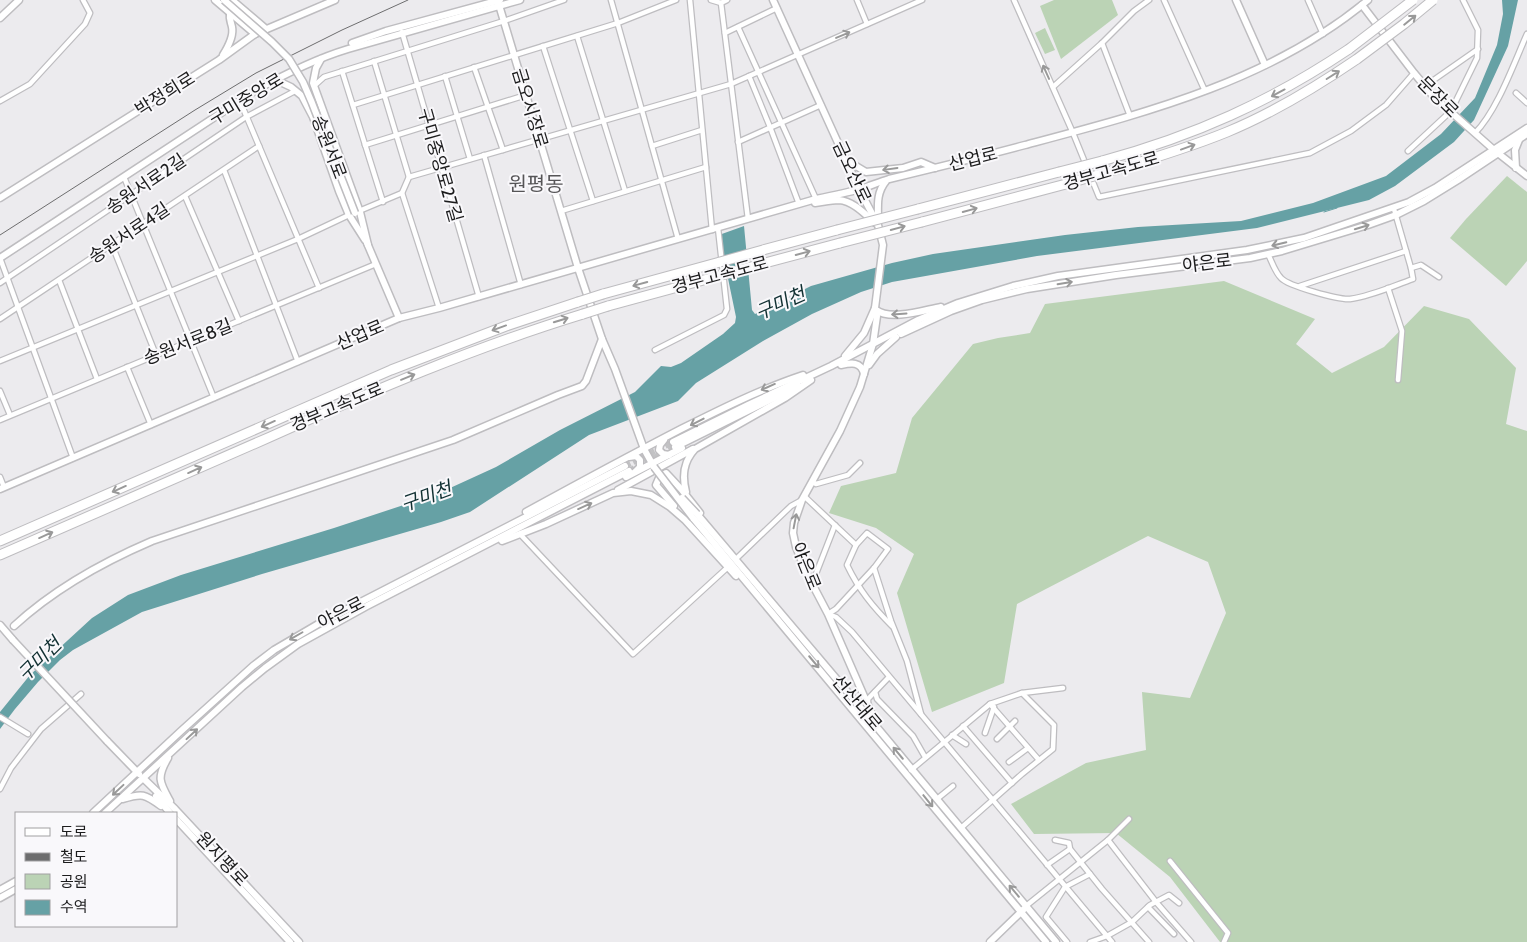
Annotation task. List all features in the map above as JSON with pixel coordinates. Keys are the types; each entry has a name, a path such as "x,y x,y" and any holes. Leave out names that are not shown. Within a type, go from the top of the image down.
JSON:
{"highway":[{"name":"경부고속도로","path":"0,541 391,370 489,332 603,294 1060,172 1161,143 1216,123 1288,88 1349,49 1413,0"},
{"name":"경부고속도로","path":"1,555 386,386 540,326 765,263 1066,184 1168,154 1228,131 1313,88 1356,59 1434,0"}],"street":[{"path":"0,18 19,0"},
{"path":"0,101 30,84 85,24 90,13 83,0"},
{"path":"215,0 255,34"},
{"name":"송원서로","path":"224,0 289,59 303,82 399,318"},
{"path":"232,0 266,28"},
{"name":"박정희로","path":"0,198 219,60 255,34 335,0"},
{"name":"구미중앙로","path":"0,258 240,101 294,69 328,52 386,32 500,3 520,0"},
{"path":"314,86 324,76 504,21 564,0"},
{"path":"611,0 678,239"},
{"path":"353,105 618,24 676,0"},
{"path":"655,350 724,315 727,308 706,168 690,0"},
{"path":"711,0 721,3 727,0"},
{"name":"금오산로","path":"773,0 859,189 878,225 883,252 872,347"},
{"path":"857,0 867,24"},
{"path":"410,177 731,84 922,0"},
{"path":"1014,0 1099,197 1310,153 1351,131 1386,105 1414,73"},
{"path":"1052,86 1149,0"},
{"path":"1164,0 1205,91"},
{"path":"1236,0 1265,65"},
{"path":"1308,0 1323,34"},
{"name":"산업로","path":"0,477 2,488 399,318 479,297 816,199 1073,133 1160,108 1205,91 1301,47 1323,34 1368,0"},
{"path":"1408,151 1451,111 1477,58 1478,30 1463,0"},
{"name":"구미중앙로","path":"0,254 261,83 334,53 500,3"},
{"name":"금오시장로","path":"500,3 578,268"},
{"path":"721,3 748,219"},
{"name":"문장로","path":"1362,5 1434,97 1496,152 1527,176"},
{"path":"725,33 777,8"},
{"path":"219,60 226,51 232,37 230,14"},
{"path":"738,27 816,199"},
{"name":"구미중앙로27길","path":"402,32 479,297"},
{"path":"1475,133 1483,125 1502,89 1527,34"},
{"path":"577,36 625,191"},
{"path":"1102,43 1130,116"},
{"path":"544,46 593,201"},
{"path":"1425,86 1478,49"},
{"path":"321,59 314,73 314,86 355,213"},
{"path":"0,360 298,239 402,193 410,177 374,61"},
{"path":"474,67 503,150"},
{"path":"294,69 302,82 302,96"},
{"path":"342,71 384,202"},
{"path":"445,76 470,159"},
{"path":"749,76 801,204 836,200 845,201 878,225"},
{"path":"276,80 284,83 302,96 313,117 339,191 355,213"},
{"path":"302,82 314,86"},
{"name":"송원서로2길","path":"0,283 246,117 295,91"},
{"path":"1516,93 1527,103"},
{"path":"365,144 526,95"},
{"path":"240,101 319,288"},
{"path":"738,142 821,105"},
{"name":"야은로","path":"1496,152 1527,128"},
{"path":"652,146 702,130"},
{"name":"야은로","path":"872,347 951,311 982,300 1027,289 1116,275 1250,258 1368,225 1394,212 1527,134"},
{"path":"1516,168 1515,150 1519,139"},
{"name":"송원서로4길","path":"0,319 259,146"},
{"path":"484,156 521,285"},
{"path":"846,160 866,172 902,168 921,162 936,168"},
{"path":"561,211 706,168"},
{"path":"224,170 298,362"},
{"path":"124,177 214,398"},
{"path":"878,225 879,193 886,180"},
{"path":"402,193 439,308"},
{"path":"185,196 239,321"},
{"path":"1268,254 1282,279 1338,298 1350,299 1388,288 1413,279 1394,212"},
{"name":"야은로","path":"840,364 831,366 748,405 674,445 811,380 872,347 918,320 958,303 1013,286 1058,276 1267,247 1394,212"},
{"path":"112,244 156,355"},
{"path":"1299,286 1406,251"},
{"path":"0,258 73,458"},
{"name":"송원서로8길","path":"0,420 376,264"},
{"path":"1411,268 1422,266 1439,277"},
{"path":"578,268 602,339 644,448 653,466"},
{"path":"59,280 97,379"},
{"path":"1388,288 1402,331 1398,380"},
{"path":"840,364 861,338 876,309 880,313 898,314 958,303"},
{"path":"864,374 878,354 896,337"},
{"path":"14,626 38,605 90,572 126,552 152,541 453,440 582,386 586,381 602,339"},
{"name":"야은로","path":"872,347 851,409 803,498 794,523 794,533 796,547 812,585 828,614 877,727"},
{"path":"840,364 856,364 862,369 864,374"},
{"path":"417,573 644,448 740,400 777,384 831,366"},
{"path":"127,367 151,425"},
{"path":"452,563 613,493 785,398 811,380"},
{"path":"0,391 10,415"},
{"path":"629,470 653,466 669,455 784,393"},
{"path":"669,455 663,454 659,447 671,435"},
{"path":"688,498 683,479 685,466 688,457 701,445"},
{"path":"492,545 629,470 640,467 640,460 636,456 628,457"},
{"path":"812,482 816,484 848,475 860,463"},
{"name":"선산대로","path":"653,466 1046,942"},
{"name":"야은로","path":"106,812 242,687 298,644 365,607 629,470"},
{"name":"야은로","path":"94,812 219,696 274,650 320,623 417,573 629,470"},
{"path":"756,583 738,557 667,473 663,475 656,483 657,486 728,567 765,604"},
{"path":"613,493 631,491 651,495 670,507 691,526"},
{"path":"738,557 791,506 803,498 856,545"},
{"name":"선산대로","path":"695,516 756,583 1056,942"},
{"path":"812,585 835,525"},
{"path":"828,614 836,609 857,586 874,568 888,549 867,533 856,545 847,565 857,586 876,611 896,631"},
{"path":"520,534 633,654 728,567"},
{"path":"874,568 891,621 907,661 922,717"},
{"path":"828,614 836,617 852,632 1112,942"},
{"name":"원지평로","path":"0,625 143,778 171,811"},
{"path":"868,707 868,699 889,677"},
{"path":"906,774 963,726 992,705 1022,693 1063,688"},
{"path":"850,706 860,690"},
{"path":"875,692 877,699 913,736 925,758"},
{"path":"961,828 1053,749 1054,725 1022,693"},
{"path":"0,789 11,768 36,734 81,694"},
{"path":"992,705 1039,760"},
{"path":"985,733 992,705"},
{"path":"0,716 26,732"},
{"path":"997,739 1015,721"},
{"path":"963,726 1012,783"},
{"path":"952,735 966,744"},
{"path":"1009,762 1028,748"},
{"path":"171,752 163,766 160,783 171,811"},
{"path":"937,799 952,786"},
{"path":"119,800 142,794 171,811"},
{"name":"원지평로","path":"178,818 299,942"},
{"path":"990,942 1026,906 1108,840 1129,819"},
{"name":"원지평로","path":"178,822 290,942"},
{"path":"1055,840 1069,842 1070,849 1080,862 1149,942"},
{"path":"1108,840 1156,902 1191,942"},
{"path":"1047,864 1070,849"},
{"path":"1170,861 1228,933 1224,942"},
{"path":"1067,942 1046,917 1065,887 1090,874"},
{"path":"0,890 15,882"},
{"path":"0,898 15,890"},
{"path":"1090,942 1132,922 1148,907 1169,895 1180,903"},
{"path":"1148,907 1174,934"}],"green space":[{"path":"1054,0 1112,0 1118,15 1061,59 1040,6"},
{"path":"1045,28 1055,50 1045,54 1035,33"},
{"path":"1507,176 1527,192 1527,261 1506,286 1450,238"},
{"path":"1224,281 1315,319 1296,344 1332,373 1384,347 1424,306 1469,319 1516,368 1506,424 1527,431 1527,942 1220,942 1170,877 1116,833 1034,834 1011,804 1086,763 1146,750 1142,692 1190,698 1226,613 1208,562 1148,536 1017,604 1004,683 932,712 897,593 914,554 876,528 829,513 841,486 896,473 912,418 973,344 1030,333 1045,304"}],"water":[{"name":"구미천","path":"1502,0 1518,0 1508,46 1474,120 1454,142 1395,186 1369,200 1257,228 1037,256 892,282 861,292 812,314 763,341 696,383 678,401 589,435 470,512 142,612 73,650 60,660 38,682 0,729 0,712 30,675 92,618 128,595 181,575 437,494 496,467 560,430 635,392 661,366 671,367 681,363 723,334 735,323 736,317 719,235 744,226 752,310 755,314 811,286 892,263 933,254 1065,235 1138,227 1241,221 1313,203 1386,176 1441,134 1475,98 1497,45 1503,14"}],"waterway":[{"path":"1324,212 1337,208"}],"tunnel":[{"path":"625,466 673,442"},
{"path":"629,471 675,447"}],"railway":[{"path":"0,235 256,73 342,30 408,0"}],"district":[{"name":"원평동","path":"536,184"}]}
